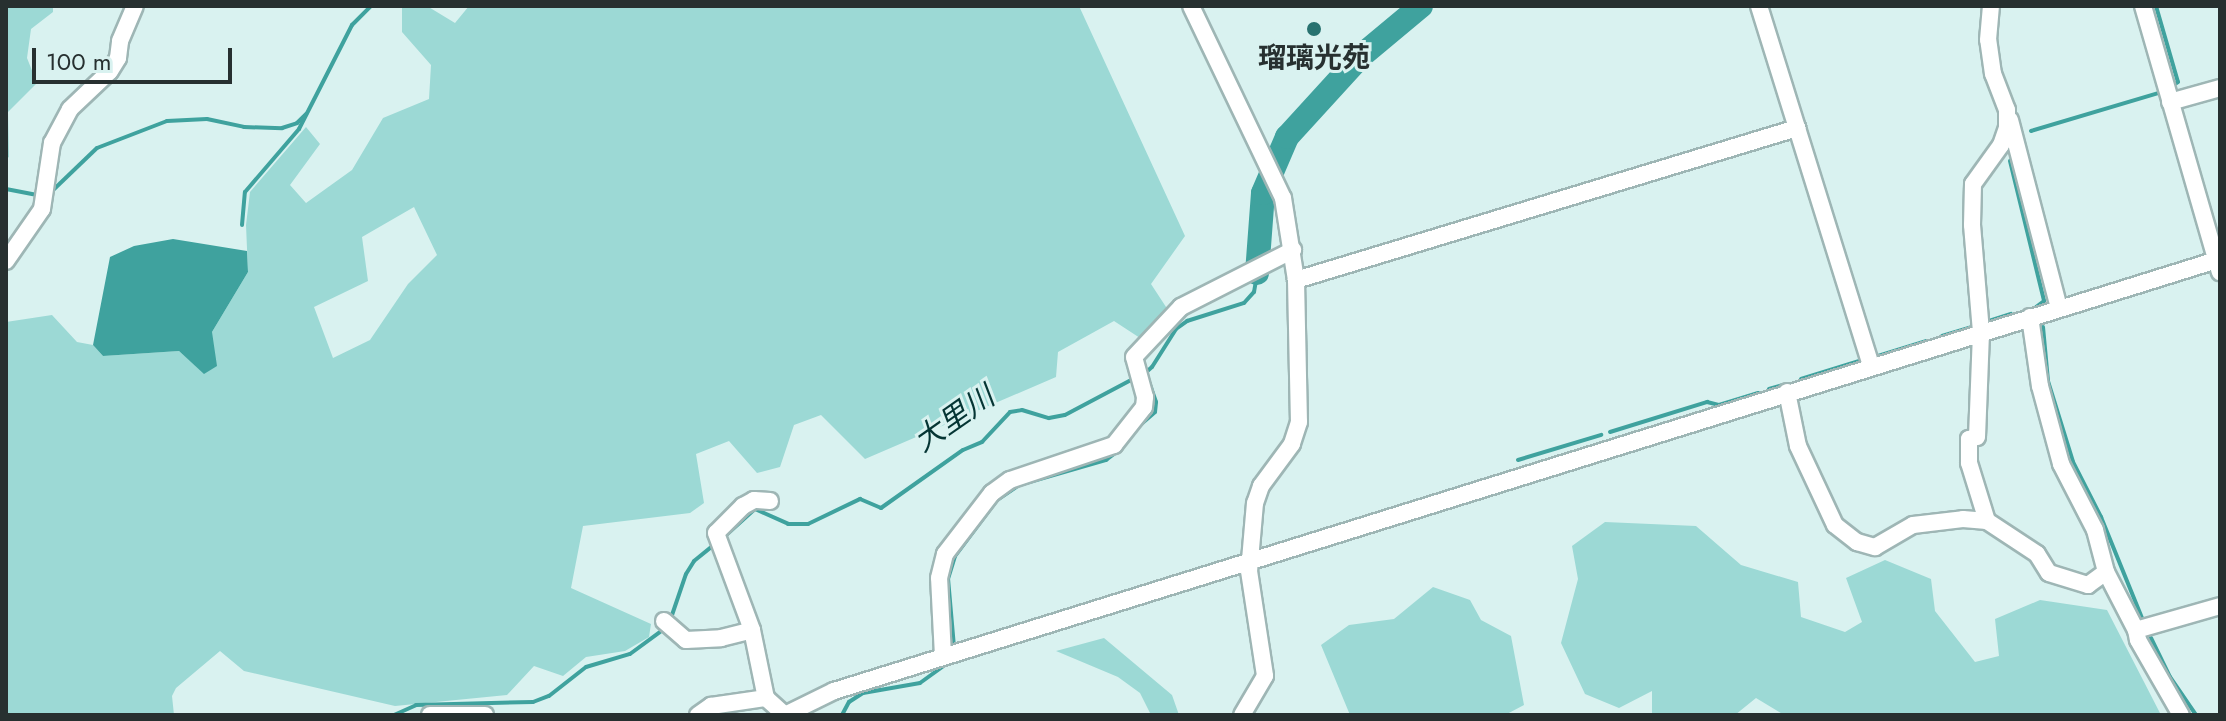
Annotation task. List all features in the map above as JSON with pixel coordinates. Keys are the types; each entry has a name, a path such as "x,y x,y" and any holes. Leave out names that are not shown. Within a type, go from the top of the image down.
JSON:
{"street":[{"path":"6,261 42,209 52,143 70,109 110,71 118,58 120,41 135,6"},
{"path":"1191,6 1276,181 1293,250 1296,280 1299,422 1292,444 1258,494 1249,559 1266,666 1261,687 1242,715"},
{"path":"1759,6 1871,366"},
{"path":"1991,6 1988,40 1993,74 2007,110 2059,308"},
{"path":"770,501 754,500 743,506 719,539 752,630 766,698 785,715 834,691 1249,559 2059,308 2218,264 2143,6"},
{"path":"2167,94 2220,88"},
{"path":"1987,521 1969,463 1969,439 1977,437 1981,332 1972,225 1973,184 2001,145 2007,128 2007,110"},
{"path":"1296,280 1797,128"},
{"path":"943,656 939,578 945,554 992,493 1010,480 1114,445 1144,407 1134,357 1181,307 1293,250"},
{"path":"2030,317 2040,386 2061,464 2095,530 2106,572 2163,689 2181,715"},
{"path":"1787,392 1798,446 1835,525 1857,542 1875,547 1913,525 1963,519 1987,521 2037,554 2049,573 2088,585 2106,572"},
{"path":"2136,630 2220,606"},
{"path":"667,625 686,640 721,638 752,630"},
{"path":"698,715 711,706 766,698"},
{"path":"430,715 485,715"}],"shaded area":[{"path":"6,6 53,6 53,12 31,29 27,58 37,83 8,112 9,157 6,159"},
{"path":"402,6 427,6 455,23 469,6 1079,6 1185,236 1151,284 1168,310 1140,338 1114,321 1058,352 1056,377 865,459 821,415 794,425 780,467 757,473 729,441 696,454 704,503 690,513 583,526 571,588 651,624 649,637 625,651 586,657 563,676 534,666 507,695 395,706 244,671 220,651 176,688 172,696 174,715 6,715 6,322 52,315 77,342 93,345 103,356 179,351 204,373 212,332 248,272 246,225 250,192 306,127 320,144 290,185 306,203 352,170 383,118 429,99 431,65 402,32","holes":["414,207 437,255 408,284 370,340 333,358 314,307 368,281 362,237"]},
{"path":"173,239 247,251 248,272 212,332 217,366 204,374 179,351 103,356 93,345 110,257 134,246"},
{"path":"1605,522 1696,526 1741,565 1798,582 1801,617 1845,632 1862,622 1846,578 1885,560 1931,579 1935,611 1975,662 1999,656 1995,619 2040,600 2107,610 2161,715 1784,715 1756,698 1735,715 1652,715 1652,691 1619,708 1585,694 1561,643 1578,579 1572,546"},
{"path":"1433,587 1470,600 1481,620 1511,636 1524,705 1505,715 1350,715 1321,645 1349,625 1394,619"},
{"path":"1104,638 1172,695 1179,715 1151,715 1140,693 1118,677 1056,651"}],"waterway":[{"path":"242,225 245,192 299,129 352,25 371,6"},
{"name":"大里川","path":"1257,273 1263,193 1287,137 1361,56 1421,6"},
{"path":"2156,6 2178,82 2170,87"},
{"path":"2031,131 2162,92"},
{"path":"50,193 97,148 167,121 207,119 244,127 282,128 297,123 306,114"},
{"path":"2010,161 2044,301 2036,307"},
{"path":"6,189 38,195"},
{"name":"大里川","path":"1143,375 1152,367 1176,329 1187,321 1244,303 1254,292 1257,275"},
{"path":"1989,321 2011,314"},
{"path":"1942,336 1974,326"},
{"path":"2043,327 2048,381 2073,462 2101,517 2142,618"},
{"path":"1878,356 1926,341"},
{"path":"1801,379 1859,361"},
{"name":"大里川","path":"724,537 755,509 788,524 808,524 860,499 881,508 963,450 982,442 1010,412 1022,410 1049,418 1065,415 1135,378"},
{"path":"1139,426 1155,412 1156,402 1148,379"},
{"path":"1769,389 1783,385"},
{"path":"1610,432 1707,402 1719,405 1758,393"},
{"path":"1518,460 1601,435"},
{"path":"954,647 948,579 955,556 997,500 1019,485 1106,460 1118,451"},
{"path":"671,618 686,574 694,561 714,545"},
{"path":"394,715 416,705 533,702 549,696 586,667 630,654 664,629"},
{"path":"2151,638 2170,677 2196,715"},
{"path":"842,715 849,702 863,693 920,683 952,660"}],"place":[{"name":"瑠璃光苑","path":"1314,29"}]}
